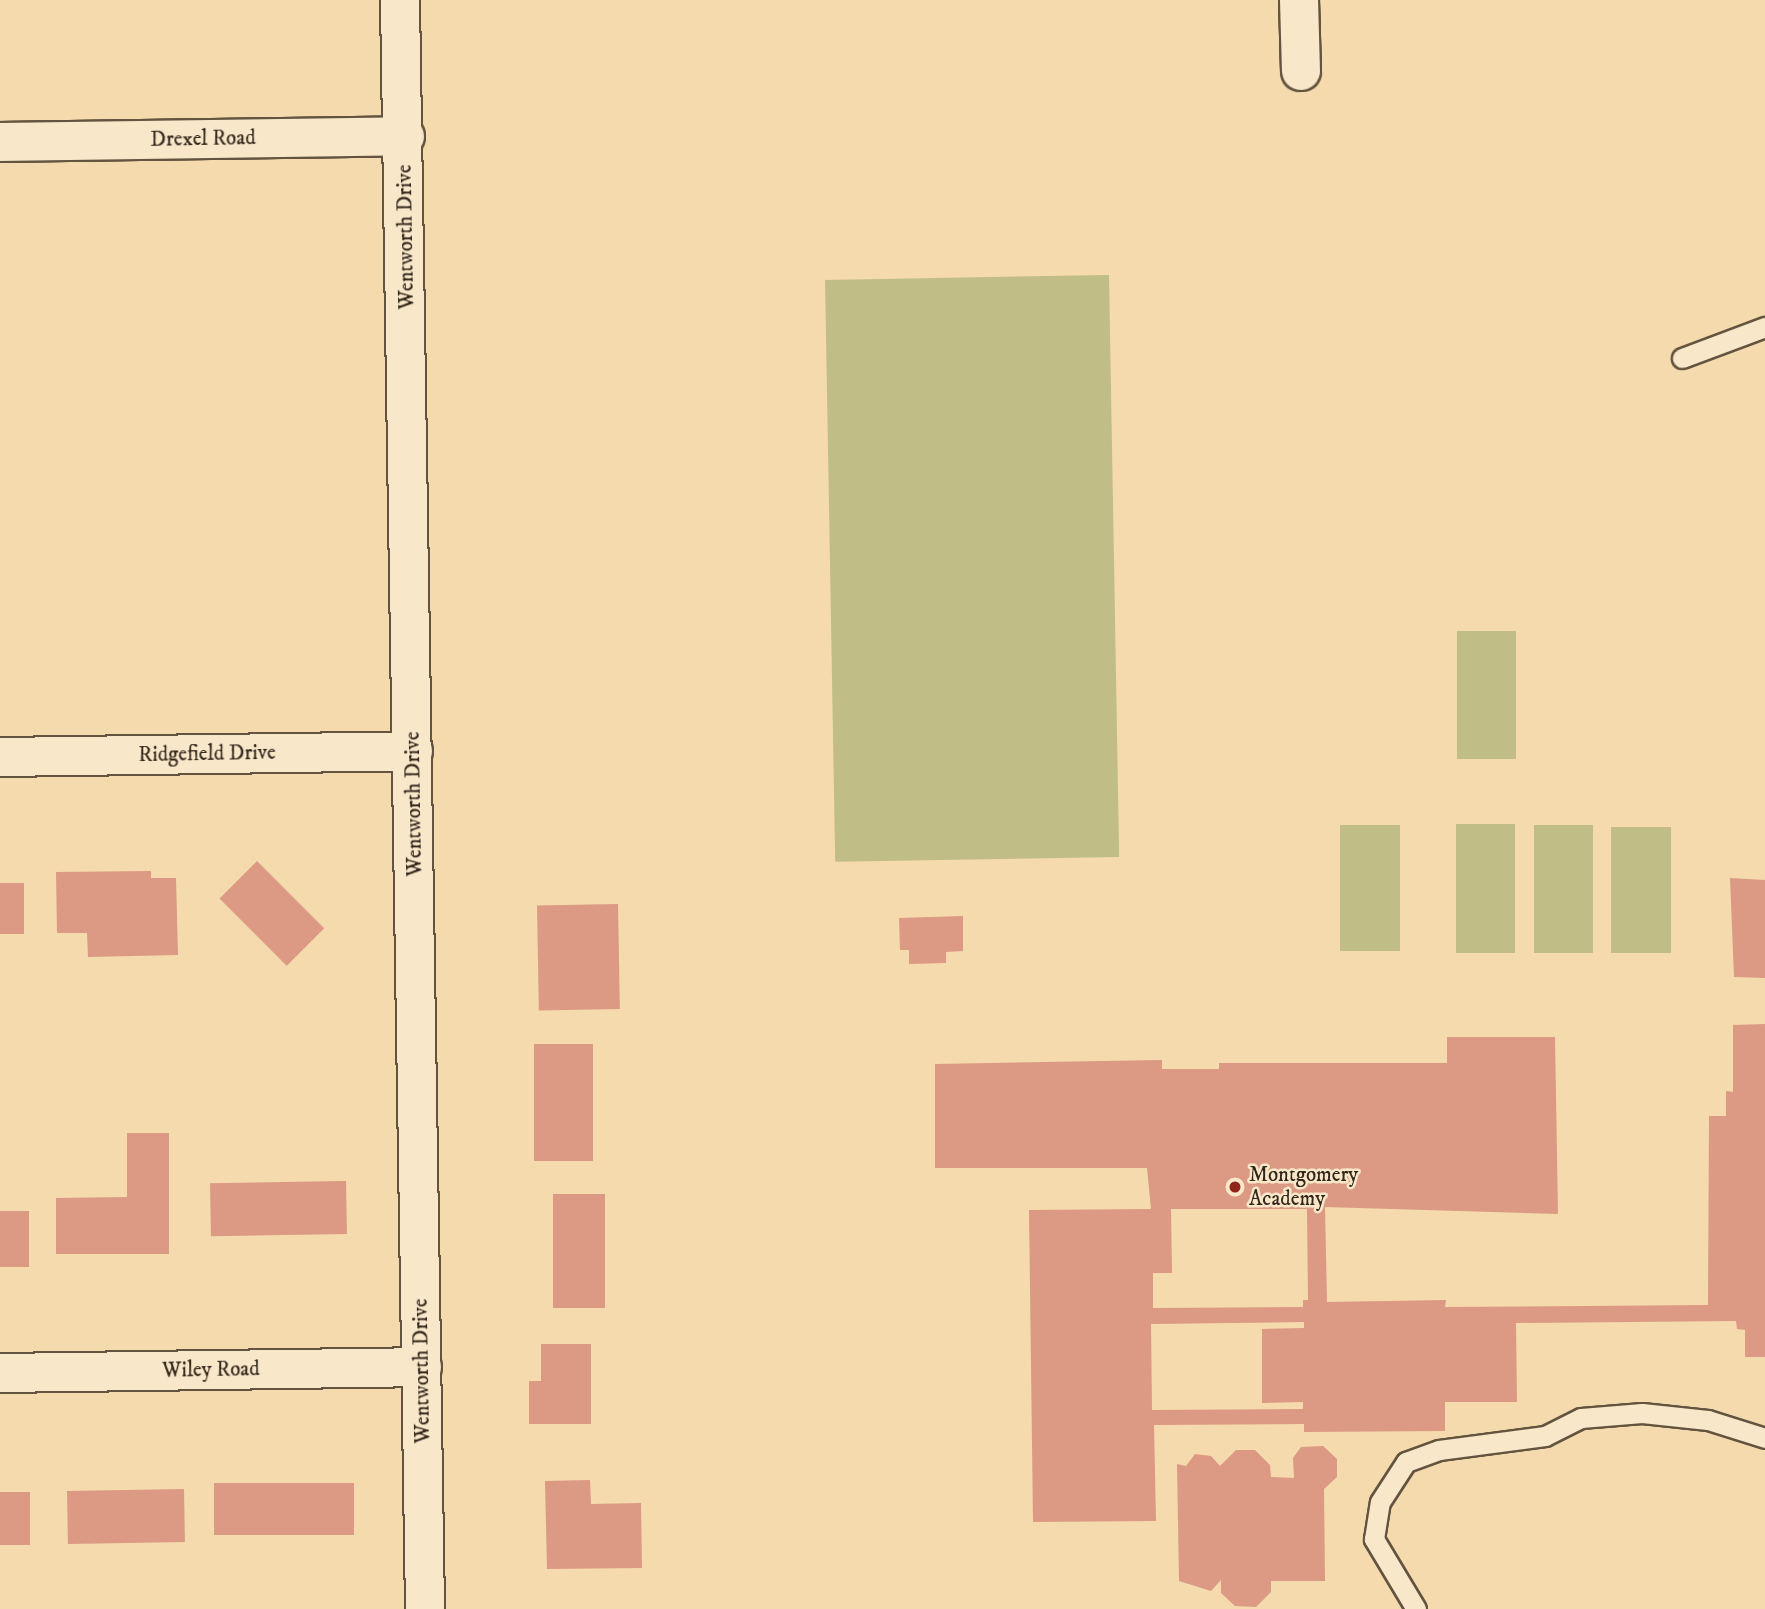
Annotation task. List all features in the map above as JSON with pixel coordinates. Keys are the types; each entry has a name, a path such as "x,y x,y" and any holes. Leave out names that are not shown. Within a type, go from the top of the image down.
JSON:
{"street":[{"name":"Wentworth Drive","path":"400,0 405,136 425,1609"},
{"path":"1299,0 1301,71"},
{"name":"Drexel Road","path":"0,142 405,136"},
{"name":"Ridgefield Drive","path":"0,757 413,751"},
{"name":"Wiley Road","path":"0,1373 422,1367"}],"lane":[{"path":"1682,358 1765,327"},
{"path":"1416,1609 1374,1539 1380,1502 1406,1462 1439,1450 1545,1436 1581,1418 1642,1413 1707,1420 1765,1438"}],"shaded area":[{"path":"1109,275 1119,857 835,862 825,280"},
{"path":"1457,631 1516,631 1516,759 1457,759"},
{"path":"1456,824 1515,824 1515,953 1456,953"},
{"path":"1340,825 1400,825 1400,951 1340,951"},
{"path":"1534,825 1593,825 1593,953 1534,953"},
{"path":"1611,827 1671,827 1671,953 1611,953"}],"building":[{"path":"257,861 324,928 287,966 220,898"},
{"path":"151,871 151,878 176,878 178,955 88,957 87,933 57,933 56,872"},
{"path":"1730,878 1765,880 1765,978 1734,977"},
{"path":"0,883 24,883 24,934 0,934"},
{"path":"618,904 620,1009 539,1010 537,905"},
{"path":"963,916 963,951 946,952 946,963 909,964 909,950 900,950 899,918"},
{"path":"1765,1024 1765,1357 1745,1357 1745,1330 1737,1329 1736,1321 1516,1323 1517,1402 1445,1402 1445,1431 1304,1432 1304,1424 1154,1425 1156,1521 1033,1522 1029,1210 1151,1209 1147,1168 935,1168 935,1064 1162,1060 1162,1069 1219,1069 1219,1063 1447,1063 1447,1037 1555,1037 1558,1214 1325,1207 1327,1302 1446,1300 1445,1307 1708,1305 1709,1116 1726,1116 1726,1091 1733,1092 1733,1025","holes":["1171,1209 1307,1209 1308,1300 1303,1300 1303,1307 1153,1308 1153,1273 1172,1273","1304,1322 1304,1328 1262,1329 1262,1403 1303,1402 1303,1409 1152,1410 1151,1324"]},
{"path":"534,1044 593,1044 593,1161 534,1161"},
{"path":"127,1133 169,1133 169,1254 56,1254 56,1198 127,1197"},
{"path":"346,1181 347,1234 211,1236 210,1183"},
{"path":"553,1194 605,1194 605,1308 553,1308"},
{"path":"0,1211 29,1211 29,1267 0,1267"},
{"path":"541,1344 591,1344 591,1424 529,1424 529,1381 541,1381"},
{"path":"1323,1446 1337,1459 1337,1477 1324,1489 1325,1581 1271,1581 1271,1592 1256,1607 1235,1606 1221,1593 1221,1580 1211,1591 1179,1581 1177,1464 1186,1466 1195,1454 1211,1456 1220,1466 1236,1450 1255,1450 1270,1465 1271,1477 1294,1478 1293,1458 1301,1447"},
{"path":"590,1480 591,1504 641,1503 642,1568 547,1569 545,1481"},
{"path":"214,1483 354,1483 354,1535 214,1535"},
{"path":"184,1489 185,1542 68,1544 67,1491"},
{"path":"0,1492 30,1492 30,1545 0,1545"}],"place":[{"name":"Montgomery Academy","path":"1235,1187"}]}
